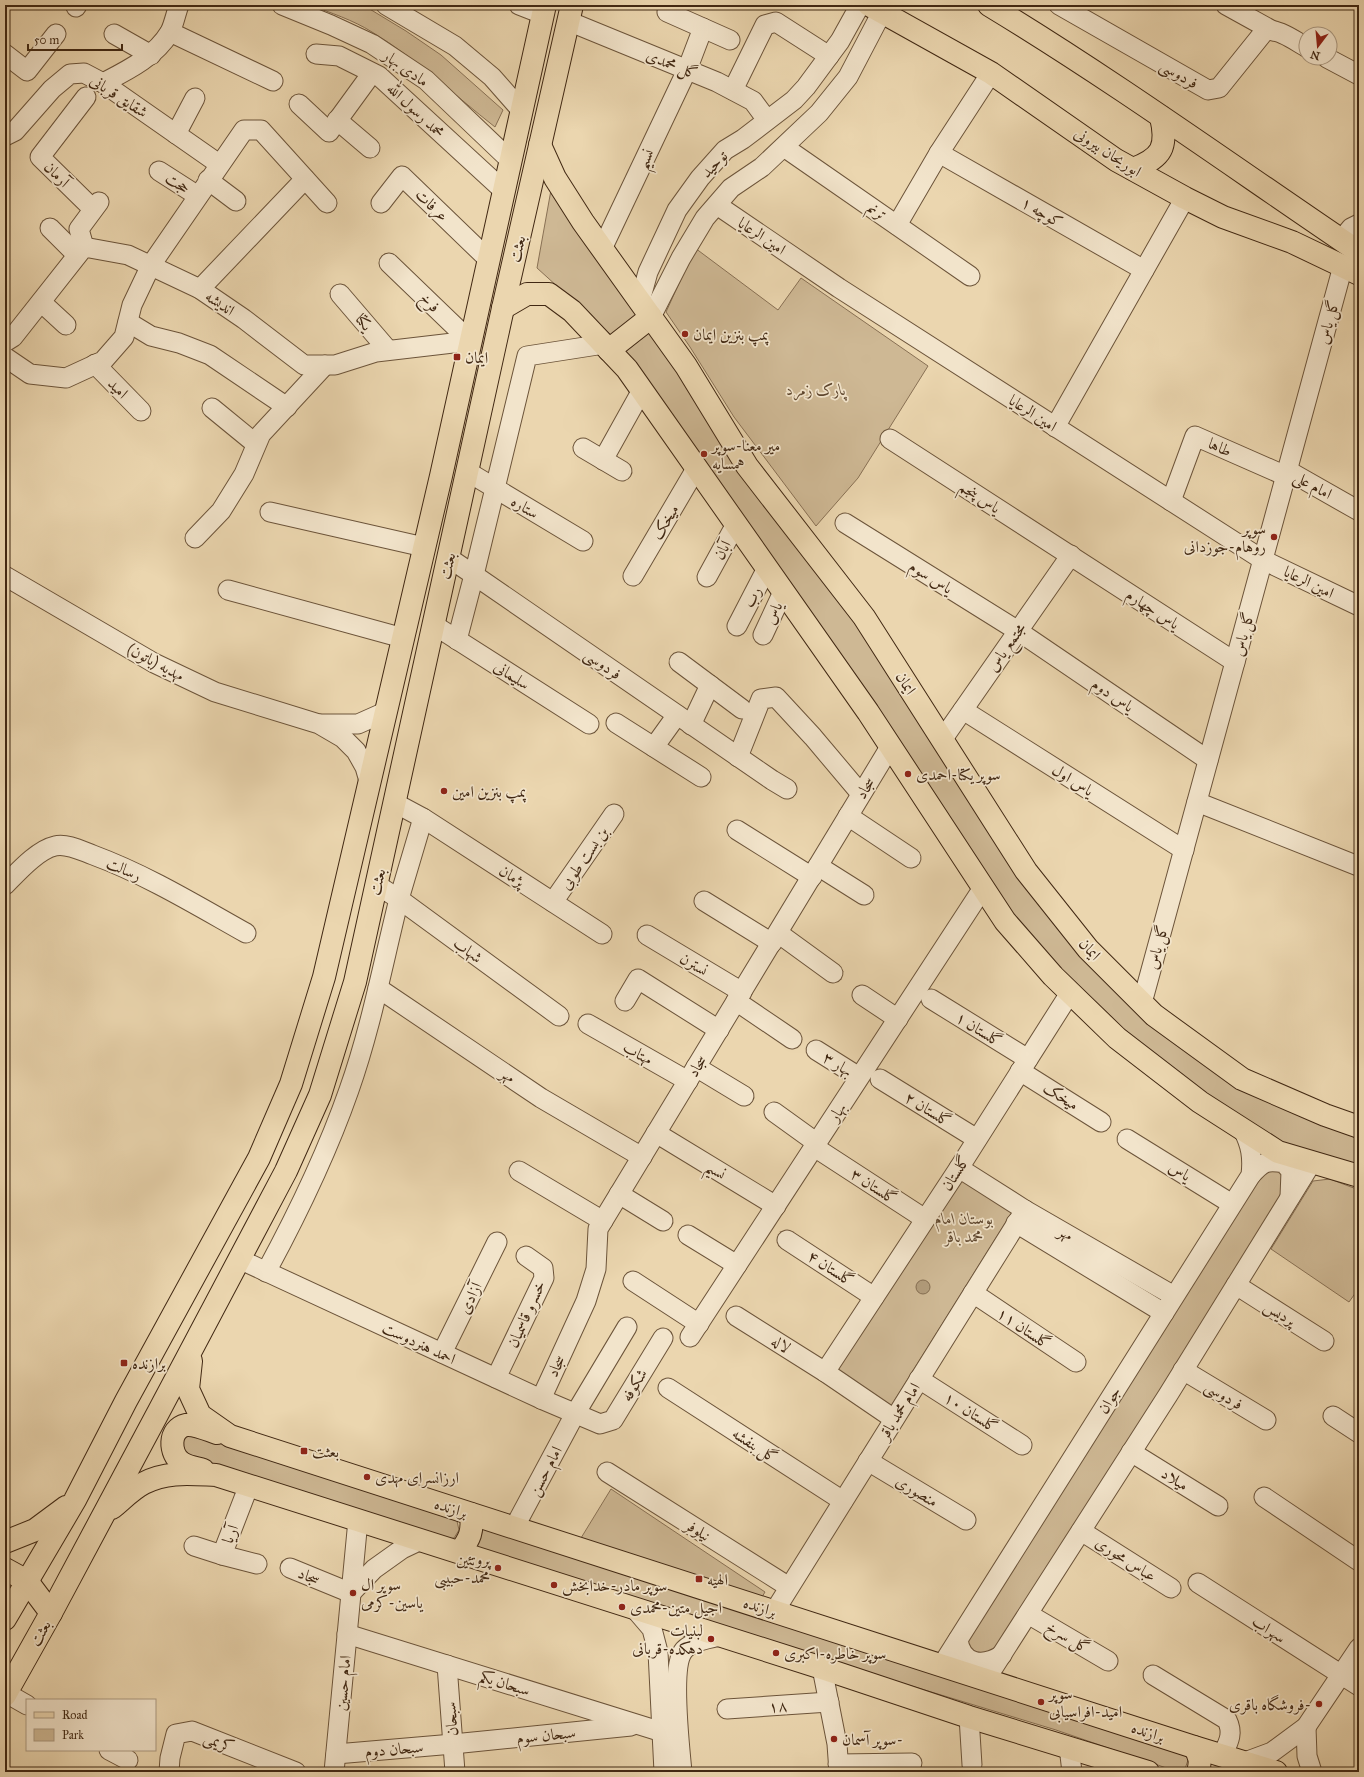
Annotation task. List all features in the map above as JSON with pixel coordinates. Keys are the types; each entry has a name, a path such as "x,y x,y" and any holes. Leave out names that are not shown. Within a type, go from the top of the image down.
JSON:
{"main road":[{"path":"995,7 1136,99 1341,240 1354,264"},
{"name":"ابوریحان بیرونی","path":"875,8 991,73 1116,160 1185,198 1223,217 1354,264"},
{"name":"بعثت","path":"8,1606 27,1581 74,1500 126,1401 259,1158 291,1084 324,977 424,547 544,10"},
{"name":"بعثت","path":"6,1694 103,1516 286,1171 322,1087 355,982 503,308 570,13"},
{"path":"1133,169 1149,163 1161,150 1165,134 1161,117"},
{"name":"ایمان","path":"540,145 555,178 602,249 686,366 747,466 864,617 1026,871 1088,948 1154,1015 1242,1079 1325,1115 1359,1127"},
{"path":"503,308 528,294 549,294 572,311 627,369 697,467 890,747 1005,921 1053,976 1117,1038 1200,1102 1278,1152 1359,1176"},
{"path":"607,347 645,309"},
{"path":"259,1158 286,1171"},
{"name":"برازنده","path":"192,1349 188,1389 200,1415 230,1436 1194,1747 1227,1762 1276,1772"},
{"path":"230,1436 187,1425 180,1428 172,1443 173,1452 182,1463 216,1475 822,1668 970,1717 1069,1746 1148,1772"},
{"path":"103,1516 143,1483 165,1475 182,1473 216,1475"},
{"path":"5,1542 35,1530 74,1500"},
{"path":"460,1552 468,1541 472,1528 471,1514"},
{"path":"5,1569 27,1581 51,1613"},
{"path":"8,1606 51,1613"},
{"path":"1194,1747 1199,1755 1200,1765 1198,1772"}],"street":[{"path":"103,83 125,72 151,55 170,32 179,5"},
{"name":"مادی بهار","path":"282,5 372,44 426,80 510,160"},
{"path":"386,5 455,46 492,77 521,110"},
{"path":"519,5 544,10"},
{"name":"توحید","path":"645,309 648,272 677,210 700,178 725,150 743,139 794,100 806,87 829,56 860,5"},
{"name":"فردوسی","path":"1059,5 1208,90 1219,88 1264,32 1268,30 1273,31"},
{"path":"1227,5 1298,43"},
{"path":"645,309 681,258 705,218 716,204 731,188 762,167 784,147 819,113 848,77 875,8"},
{"path":"668,12 730,40"},
{"name":"گل محمدی","path":"570,13 687,70 733,90 753,101 767,120"},
{"path":"733,90 765,25 776,22 829,56"},
{"name":"نسیم","path":"602,249 687,70 703,28"},
{"path":"170,32 273,81"},
{"path":"5,54 27,71 56,34"},
{"path":"114,34 151,55"},
{"name":"محمد رسول الله","path":"316,54 339,56 379,76 503,190"},
{"path":"1338,64 1359,75"},
{"path":"299,104 329,132 372,73"},
{"path":"897,225 940,153 991,73"},
{"name":"شقایق قربانی","path":"5,136 15,131 52,89 70,74 84,74 103,83 219,164"},
{"name":"آرمان","path":"81,251 79,229 96,205 40,157 86,97"},
{"path":"176,134 195,98"},
{"path":"338,120 370,148"},
{"path":"5,357 30,374 66,378 103,361 124,337 132,305 151,266 208,180 244,130 261,130 327,202"},
{"name":"ترنم","path":"784,147 970,276"},
{"name":"کوچه ۱","path":"940,153 1144,270"},
{"name":"حجت","path":"160,171 198,196"},
{"name":"عرفات","path":"381,203 402,176 488,259"},
{"path":"200,289 306,179"},
{"path":"208,180 236,201"},
{"path":"1055,427 1185,198"},
{"name":"امین الرعایا","path":"716,204 839,288 1263,560 1359,606"},
{"path":"1341,240 1351,228 1359,224"},
{"path":"5,342 13,337 81,251 50,228"},
{"name":"اندیشه","path":"81,251 128,255 200,289 244,319 304,364 335,365 376,352 470,341"},
{"name":"فرخ","path":"389,263 470,341"},
{"name":"گل یاس","path":"1142,1003 1286,473 1354,264"},
{"name":"یکتا","path":"340,294 388,350"},
{"path":"41,302 66,325"},
{"path":"128,322 151,336 179,343 210,355 286,407"},
{"path":"457,640 527,356 607,347"},
{"name":"امید","path":"95,364 141,411"},
{"path":"195,538 221,511 244,474 261,434 325,365"},
{"path":"603,460 642,390"},
{"path":"212,408 256,444"},
{"name":"طاها","path":"1171,501 1195,436 1286,473"},
{"name":"یاس پنجم","path":"890,439 1071,555"},
{"path":"583,448 622,471"},
{"name":"میخک","path":"633,576 697,467"},
{"name":"ستاره","path":"468,472 583,541"},
{"name":"امام علی","path":"1286,473 1359,511"},
{"name":"بعثت","path":"270,512 424,547"},
{"name":"یاس سوم","path":"844,523 1018,631"},
{"name":"آبان","path":"707,577 736,524"},
{"name":"مجتمع یاس","path":"942,740 1071,555"},
{"name":"یاس چهارم","path":"1071,555 1235,662"},
{"name":"فردوسی","path":"449,558 738,757 787,789"},
{"name":"رب","path":"737,626 767,568"},
{"name":"مهدیه (باتون)","path":"5,576 154,663 208,688 319,724 343,738 356,751 365,767 369,781"},
{"path":"228,590 403,638"},
{"name":"یاس","path":"763,635 783,592"},
{"name":"سلیمانی","path":"434,625 589,724"},
{"name":"یاس دوم","path":"1018,631 1208,760"},
{"path":"679,662 742,709"},
{"path":"654,747 684,720 710,685"},
{"path":"738,757 762,699 776,697 814,737 862,794"},
{"name":"یاس اول","path":"963,710 1184,850"},
{"name":"مهدیه (باتون)","path":"319,724 358,724 386,712"},
{"path":"616,723 701,777"},
{"name":"سجاد","path":"540,1399 586,1301 596,1269 598,1229 890,747"},
{"path":"1197,802 1358,866"},
{"name":"پژمان","path":"395,803 423,818 602,934"},
{"name":"بن بست طوبی","path":"553,902 614,814"},
{"path":"848,816 911,858"},
{"path":"266,1272 288,1230 321,1159 349,1090 378,988 399,899 423,818"},
{"path":"737,830 864,895"},
{"name":"رسالت","path":"5,885 23,867 42,852 55,846 68,846 117,864 174,892 246,933"},
{"name":"شهاب","path":"377,885 399,899 559,1016"},
{"name":"بهار","path":"633,1281 695,1330 776,1206 819,1148 860,1077 983,888"},
{"path":"704,901 775,938 833,973"},
{"name":"نسترن","path":"647,935 739,997 792,1039"},
{"path":"625,1001 638,979 719,1030"},
{"name":"مهر","path":"378,988 541,1098 642,1157"},
{"name":"گلستان","path":"825,1372 959,1168 1070,993"},
{"path":"862,995 898,1019"},
{"name":"گلستان ۱","path":"931,999 1024,1065"},
{"name":"مهتاب","path":"588,1024 692,1074 744,1096"},
{"name":"بهار ۳","path":"816,1050 860,1077"},
{"name":"میخک","path":"1024,1065 1101,1122"},
{"name":"گلستان ۲","path":"880,1079 977,1140"},
{"name":"گلستان ۳","path":"774,1112 819,1148 925,1219"},
{"name":"جوان","path":"942,1665 1250,1175 1253,1159 1249,1142 1243,1130"},
{"name":"نسیم","path":"656,1133 776,1206"},
{"name":"یاس","path":"1127,1139 1232,1204"},
{"path":"1250,1175 1262,1163 1272,1161 1284,1163 1291,1171 1290,1197"},
{"path":"986,1680 1183,1370 1312,1162"},
{"name":"مهر","path":"959,1168 1020,1216 1164,1312"},
{"path":"519,1171 603,1221"},
{"path":"620,1194 663,1221"},
{"name":"مهر","path":"1020,1216 1174,1296"},
{"name":"امام محمد باقر","path":"774,1612 1020,1216"},
{"path":"688,1235 737,1265"},
{"name":"گلستان ۴","path":"787,1240 874,1297"},
{"name":"آزادی","path":"442,1353 497,1242"},
{"name":"خسرو قاسمیان","path":"496,1378 544,1278 543,1268 526,1256"},
{"name":"احمد هنردوست","path":"239,1259 540,1399 600,1424"},
{"name":"پردیس","path":"1236,1285 1324,1341"},
{"name":"گلستان ۱۱","path":"973,1293 1076,1362"},
{"name":"لاله","path":"736,1316 825,1372 894,1419"},
{"name":"امام حسن","path":"514,1528 575,1414 627,1327"},
{"name":"شکوفه","path":"600,1424 613,1420 663,1338"},
{"name":"فردوسی","path":"1183,1370 1266,1420"},
{"name":"گلستان ۱۰","path":"919,1379 1022,1445"},
{"name":"گل بنفشه","path":"668,1388 843,1501"},
{"path":"1334,1416 1359,1433"},
{"name":"میلاد","path":"1131,1452 1218,1506"},
{"name":"منصوری","path":"868,1461 966,1520"},
{"name":"نیلوفر","path":"607,1472 789,1587"},
{"name":"آریا","path":"194,1546 222,1555 249,1485"},
{"path":"1264,1497 1359,1561"},
{"name":"امام حسین","path":"335,1763 358,1520"},
{"name":"عباس محوری","path":"1081,1531 1170,1588"},
{"path":"351,1593 374,1569 402,1549 421,1540"},
{"path":"222,1555 257,1564"},
{"name":"سجاد","path":"290,1568 351,1593"},
{"name":"سهراب","path":"1198,1583 1359,1686"},
{"path":"634,1608 652,1629 658,1658 664,1772"},
{"name":"گل سرخ","path":"1028,1614 1108,1661"},
{"name":"سبحان یکم","path":"347,1634 662,1732"},
{"path":"682,1772 677,1685 679,1661 684,1650 695,1643 721,1636"},
{"path":"958,1640 959,1650 969,1660 979,1662 992,1661 1002,1655"},
{"path":"1153,1675 1227,1720 1231,1727 1231,1735 1227,1762 1272,1752 1306,1727 1359,1648"},
{"path":"658,1658 662,1651 670,1650 679,1661"},
{"name":"سبحان","path":"447,1665 455,1772"},
{"path":"822,1668 837,1744 839,1768 912,1763"},
{"path":"6,1694 26,1704"},
{"name":"۱۸","path":"727,1709 829,1702"},
{"path":"970,1717 972,1766"},
{"name":"سبحان سوم","path":"453,1744 640,1725"},
{"path":"1306,1727 1307,1756 1312,1772"},
{"name":"کریمی","path":"173,1770 176,1734 192,1731 296,1772"},
{"name":"سبحان دوم","path":"335,1763 453,1744"},
{"path":"1069,1746 1072,1772"},
{"path":"111,1751 128,1760"}],"green space":[{"path":"310,5 361,5 406,31 441,55 503,110 495,127 420,65 389,43 357,24"},
{"path":"551,190 638,314 611,335 537,268"},
{"name":"پارک زمرد","path":"695,248 778,310 801,278 928,366 858,478 816,526 734,417 666,312"},
{"path":"651,331 863,626 1022,876 1135,1012 1242,1090 1359,1139 1359,1169 1283,1145 1198,1092 1109,1017 1013,920 625,352"},
{"path":"1262,1169 1284,1169 1281,1196 1011,1629 997,1648 974,1657 965,1640"},
{"name":"بوستان امام محمد باقر","path":"959,1175 1014,1209 891,1406 836,1372"},
{"path":"1330,1179 1359,1190 1359,1288 1349,1302 1271,1249 1313,1181"},
{"path":"195,1432 457,1521 459,1530 454,1538 445,1539 185,1458 182,1446 185,1435"},
{"path":"611,1489 765,1592 762,1597 581,1538"},
{"path":"479,1523 1000,1692 1189,1757 1184,1772 1178,1772 1056,1730 846,1666 475,1547"}],"shaded area":[{"path":"923,1280 928,1282 930,1287 928,1292 923,1294 918,1292 916,1287 918,1282"}],"place":[{"name":"پمپ بنزین ایمان","path":"685,334"},
{"name":"ایمان","path":"457,357"},
{"name":"میر معنا-سوپر همسایه","path":"704,454"},
{"name":"سوپر روهام-جوزدانی","path":"1274,537"},
{"name":"سوپر یکتا-احمدی","path":"908,774"},
{"name":"پمپ بنزین امین","path":"444,791"},
{"name":"برازنده","path":"124,1363"},
{"name":"بعثت","path":"304,1451"},
{"name":"ارزانسرای مهدی","path":"367,1477"},
{"name":"پروتئین محمد-حبیبی","path":"498,1568"},
{"name":"الهیه","path":"699,1579"},
{"name":"سوپر مادر-خدابخش","path":"554,1585"},
{"name":"سوپر ال یاسین-کرمی","path":"353,1593"},
{"name":"اجیل متین-محمدی","path":"622,1607"},
{"name":"لبنیات دهکده-قربانی","path":"711,1639"},
{"name":"سوپر خاطره-اکبری","path":"776,1653"},
{"name":"سوپر امید-افراسیابی","path":"1041,1702"},
{"name":"فروشگاه باقری-","path":"1319,1704"},
{"name":"سوپر آسمان-","path":"834,1739"}]}
